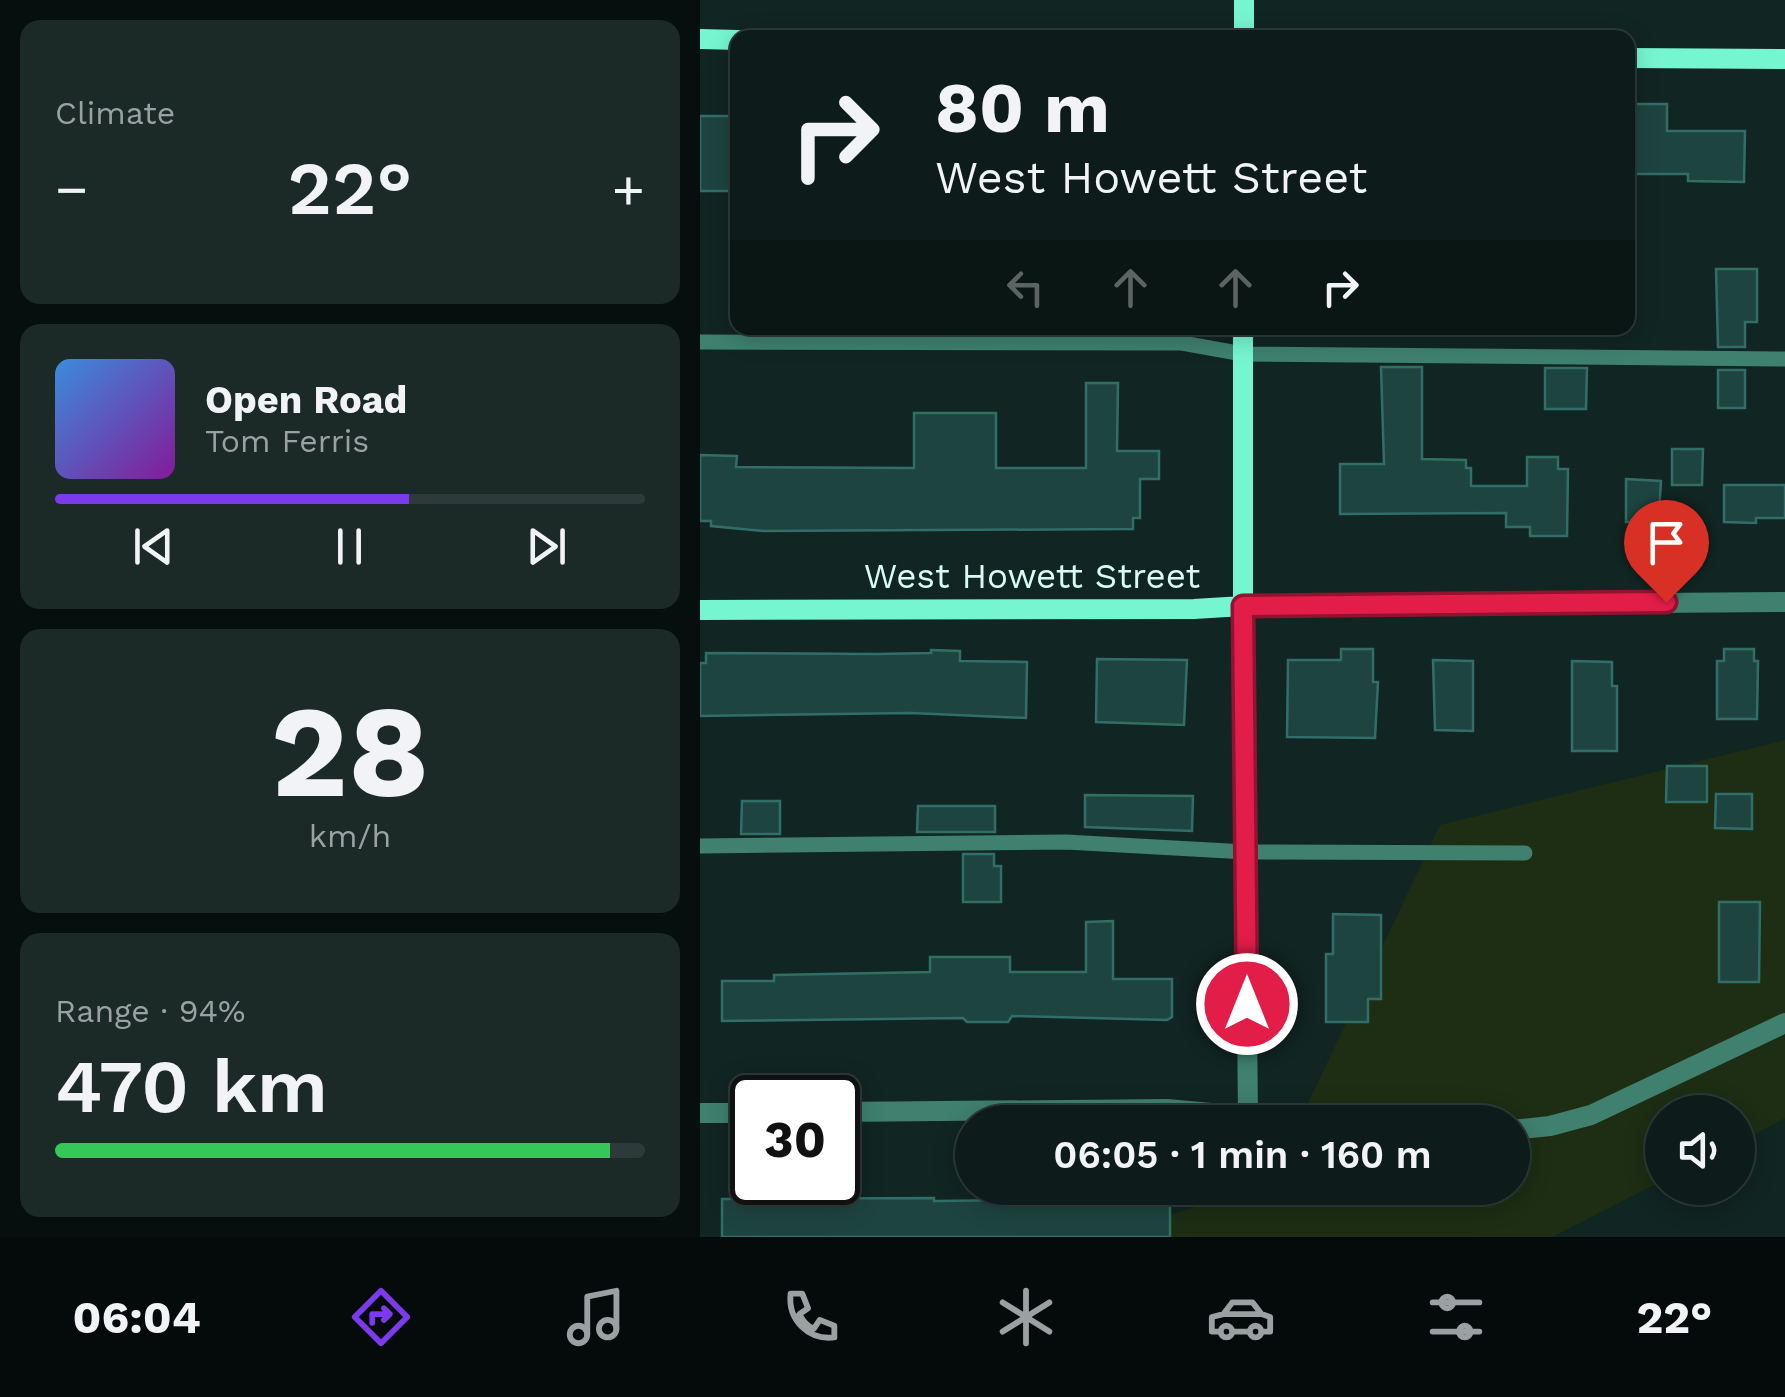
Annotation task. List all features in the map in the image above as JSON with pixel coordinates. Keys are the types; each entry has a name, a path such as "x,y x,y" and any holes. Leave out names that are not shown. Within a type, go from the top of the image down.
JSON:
{"main road":[{"path":"1244,0 1244,30"},
{"path":"700,40 730,40"},
{"path":"1635,58 1785,59"},
{"path":"1243,335 1243,606"},
{"name":"West Howett Street","path":"700,610 1243,606"}],"street":[{"name":"West Howett Street","path":"1243,606 1785,602"},
{"path":"1243,606 1248,1105"},
{"path":"1530,1128 1592,1116 1785,1023"},
{"path":"860,1112 955,1111"},
{"path":"700,1113 730,1112"}],"lane":[{"path":"700,342 1182,342 1243,354 1785,359"},
{"path":"700,846 1066,842 1246,852 1526,853"}],"green space":[{"path":"1785,740 1785,1118 1755,1134 1755,1095 1645,1095 1645,1190 1552,1237 1092,1237 1202,1205 1530,1205 1530,1105 1307,1105 1440,825"}],"building":[{"path":"1635,104 1667,104 1667,131 1745,131 1744,182 1688,181 1688,174 1635,174"},
{"path":"700,116 730,116 730,191 700,191"},
{"path":"1716,269 1757,269 1757,322 1745,322 1745,347 1718,347"},
{"path":"1381,367 1422,367 1422,459 1466,460 1466,468 1471,468 1471,486 1527,486 1527,457 1558,457 1558,469 1568,469 1567,536 1530,536 1530,527 1506,527 1506,513 1340,514 1340,464 1384,464"},
{"path":"1545,368 1587,368 1586,409 1545,409"},
{"path":"1718,370 1745,370 1745,408 1718,408"},
{"path":"1086,383 1118,383 1117,451 1159,451 1159,479 1140,479 1140,518 1133,518 1133,529 763,531 711,526 711,521 700,521 700,455 737,456 736,467 914,468 914,413 996,413 996,468 1086,468"},
{"path":"1672,449 1703,449 1702,485 1672,485"},
{"path":"1626,479 1661,481 1658,529 1630,529 1630,522 1626,522"},
{"path":"1724,485 1785,485 1785,518 1756,518 1756,523 1724,522"},
{"path":"1341,649 1373,649 1373,682 1378,682 1375,738 1287,737 1288,660 1341,660"},
{"path":"1724,649 1754,649 1754,661 1758,661 1757,719 1717,719 1717,661 1724,661"},
{"path":"960,651 960,661 1027,662 1026,718 911,713 700,716 700,663 706,663 706,653 876,654"},
{"path":"1097,659 1187,660 1184,725 1096,722"},
{"path":"1433,660 1473,661 1473,731 1435,730"},
{"path":"1572,661 1612,662 1612,686 1617,686 1617,751 1572,751"},
{"path":"1667,766 1707,766 1707,802 1666,802"},
{"path":"1716,794 1752,794 1752,829 1715,828"},
{"path":"1085,795 1193,796 1192,831 1085,827"},
{"path":"742,801 780,801 780,834 741,834"},
{"path":"918,806 995,806 995,832 917,832"},
{"path":"963,854 994,854 994,866 1001,866 1001,902 963,902"},
{"path":"1719,902 1760,902 1759,982 1719,982"},
{"path":"1333,914 1381,915 1381,999 1368,999 1368,1022 1326,1022 1326,954 1333,954"},
{"path":"1113,921 1113,979 1172,979 1172,1017 1167,1020 1012,1016 1008,1022 967,1022 963,1018 722,1021 722,981 774,981 774,975 930,972 930,957 1010,957 1010,972 1086,972 1086,922"},
{"path":"860,1198 934,1198 955,1201 955,1205 1170,1205 1170,1237 722,1237 722,1199 730,1199 730,1205 860,1205"}],"route":[{"path":"1247,1004 1243,606 1666,602"}]}
